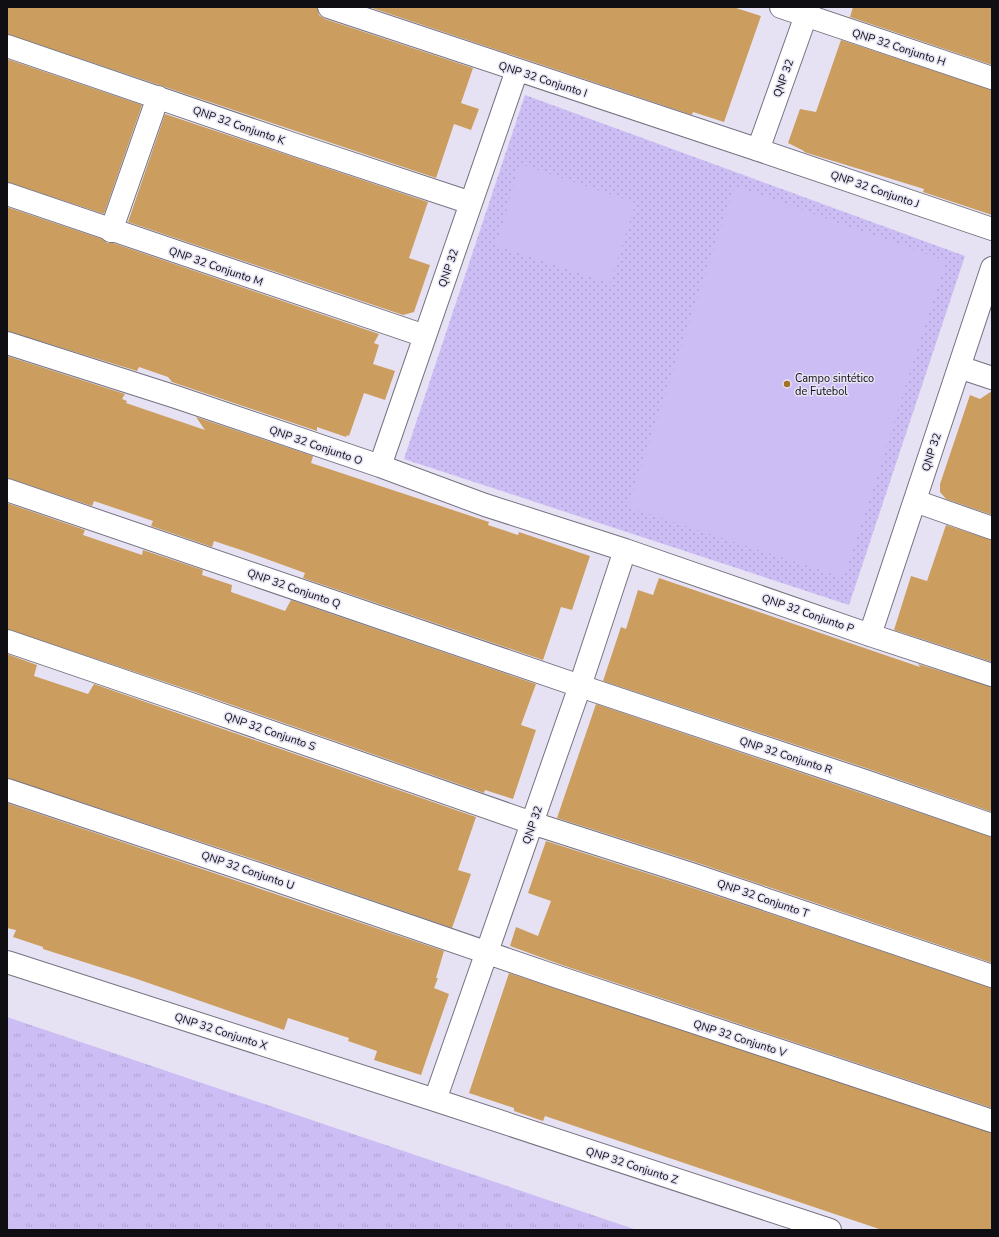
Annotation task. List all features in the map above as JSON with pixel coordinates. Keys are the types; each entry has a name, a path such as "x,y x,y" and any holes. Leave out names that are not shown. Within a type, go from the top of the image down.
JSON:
{"street":[{"name":"QNP 32 Conjunto I","path":"329,7 758,150"},
{"name":"QNP 32 Conjunto H","path":"780,7 807,11 992,78"},
{"name":"QNP 32","path":"758,150 807,11"},
{"name":"QNP 32 Conjunto K","path":"7,46 471,202"},
{"name":"QNP 32","path":"380,466 517,70"},
{"path":"111,230 158,98"},
{"name":"QNP 32 Conjunto J","path":"758,150 992,229"},
{"name":"QNP 32 Conjunto M","path":"7,194 425,336"},
{"name":"QNP 32","path":"870,635 992,268"},
{"name":"QNP 32 Conjunto O","path":"7,342 380,466 485,505 625,550"},
{"path":"959,367 992,378"},
{"name":"QNP 32 Conjunto Q","path":"7,490 580,686"},
{"path":"915,501 992,528"},
{"name":"QNP 32","path":"435,1100 580,686 625,550"},
{"name":"QNP 32 Conjunto P","path":"625,550 870,635 992,675"},
{"name":"QNP 32 Conjunto S","path":"7,641 532,823"},
{"name":"QNP 32 Conjunto R","path":"580,686 992,825"},
{"name":"QNP 32 Conjunto U","path":"7,790 488,952"},
{"name":"QNP 32 Conjunto T","path":"532,823 691,874 992,976"},
{"name":"QNP 32 Conjunto V","path":"488,952 763,1046 992,1121"},
{"name":"QNP 32 Conjunto X","path":"7,962 435,1100"},
{"name":"QNP 32 Conjunto Z","path":"435,1100 830,1230"}],"green space":[{"path":"525,95 965,256 849,605 404,459"},
{"path":"520,164 636,203 610,283 496,245"},
{"path":"735,186 946,261 844,578 628,507"},
{"path":"7,1017 637,1230 7,1230"}],"building":[{"path":"7,7 317,7 319,15 325,19 473,68 461,103 479,109 471,130 454,124 436,178 7,34"},
{"path":"369,7 733,7 761,16 724,122 693,112 692,115"},
{"path":"853,7 992,7 992,65 850,17"},
{"path":"841,40 992,90 992,215 923,192 924,189 804,152 788,143 800,109 816,112"},
{"path":"7,59 142,105 104,214 7,182"},
{"path":"165,114 428,202 409,258 430,265 414,312 403,315 128,222"},
{"path":"7,207 102,239 107,243 113,243 379,334 374,343 379,345 373,364 395,371 385,400 364,393 349,436 347,435 346,437 317,427 317,431 172,382 168,377 139,367 137,371 7,331"},
{"path":"7,356 125,394 122,399 127,401 126,403 205,430 196,417 313,456 311,463 489,522 488,525 518,535 519,532 590,556 572,610 561,607 543,660 303,578 305,573 244,551 214,541 212,547 151,526 153,521 94,501 92,506 7,478"},
{"path":"992,391 992,515 946,499 940,492 940,484 970,395 980,399"},
{"path":"7,503 85,530 83,535 142,555 143,550 203,570 202,575 232,585 231,592 285,611 291,600 536,684 521,725 536,730 513,799 485,790 484,793 195,692 7,629"},
{"path":"946,525 992,540 992,662 894,630 911,576 927,581"},
{"path":"659,578 920,667 918,664 992,687 992,812 866,768 603,681 621,627 626,629 638,590 653,595"},
{"path":"7,654 37,665 34,676 88,694 94,684 476,817 458,870 471,874 452,928 262,862 7,778"},
{"path":"596,704 992,837 992,963 695,862 557,818"},
{"path":"7,803 444,951 436,978 438,978 434,988 449,994 421,1075 374,1060 377,1051 348,1041 349,1038 288,1018 284,1030 134,978 43,949 43,947 13,937 16,930 7,928"},
{"path":"546,841 687,886 992,988 992,1108 562,965 510,946 516,927 538,936 551,901 528,893"},
{"path":"509,973 992,1133 992,1230 882,1230 545,1116 543,1121 514,1111 514,1108 469,1093"}],"place":[{"name":"Campo sintético de Futebol","path":"787,384"}]}
